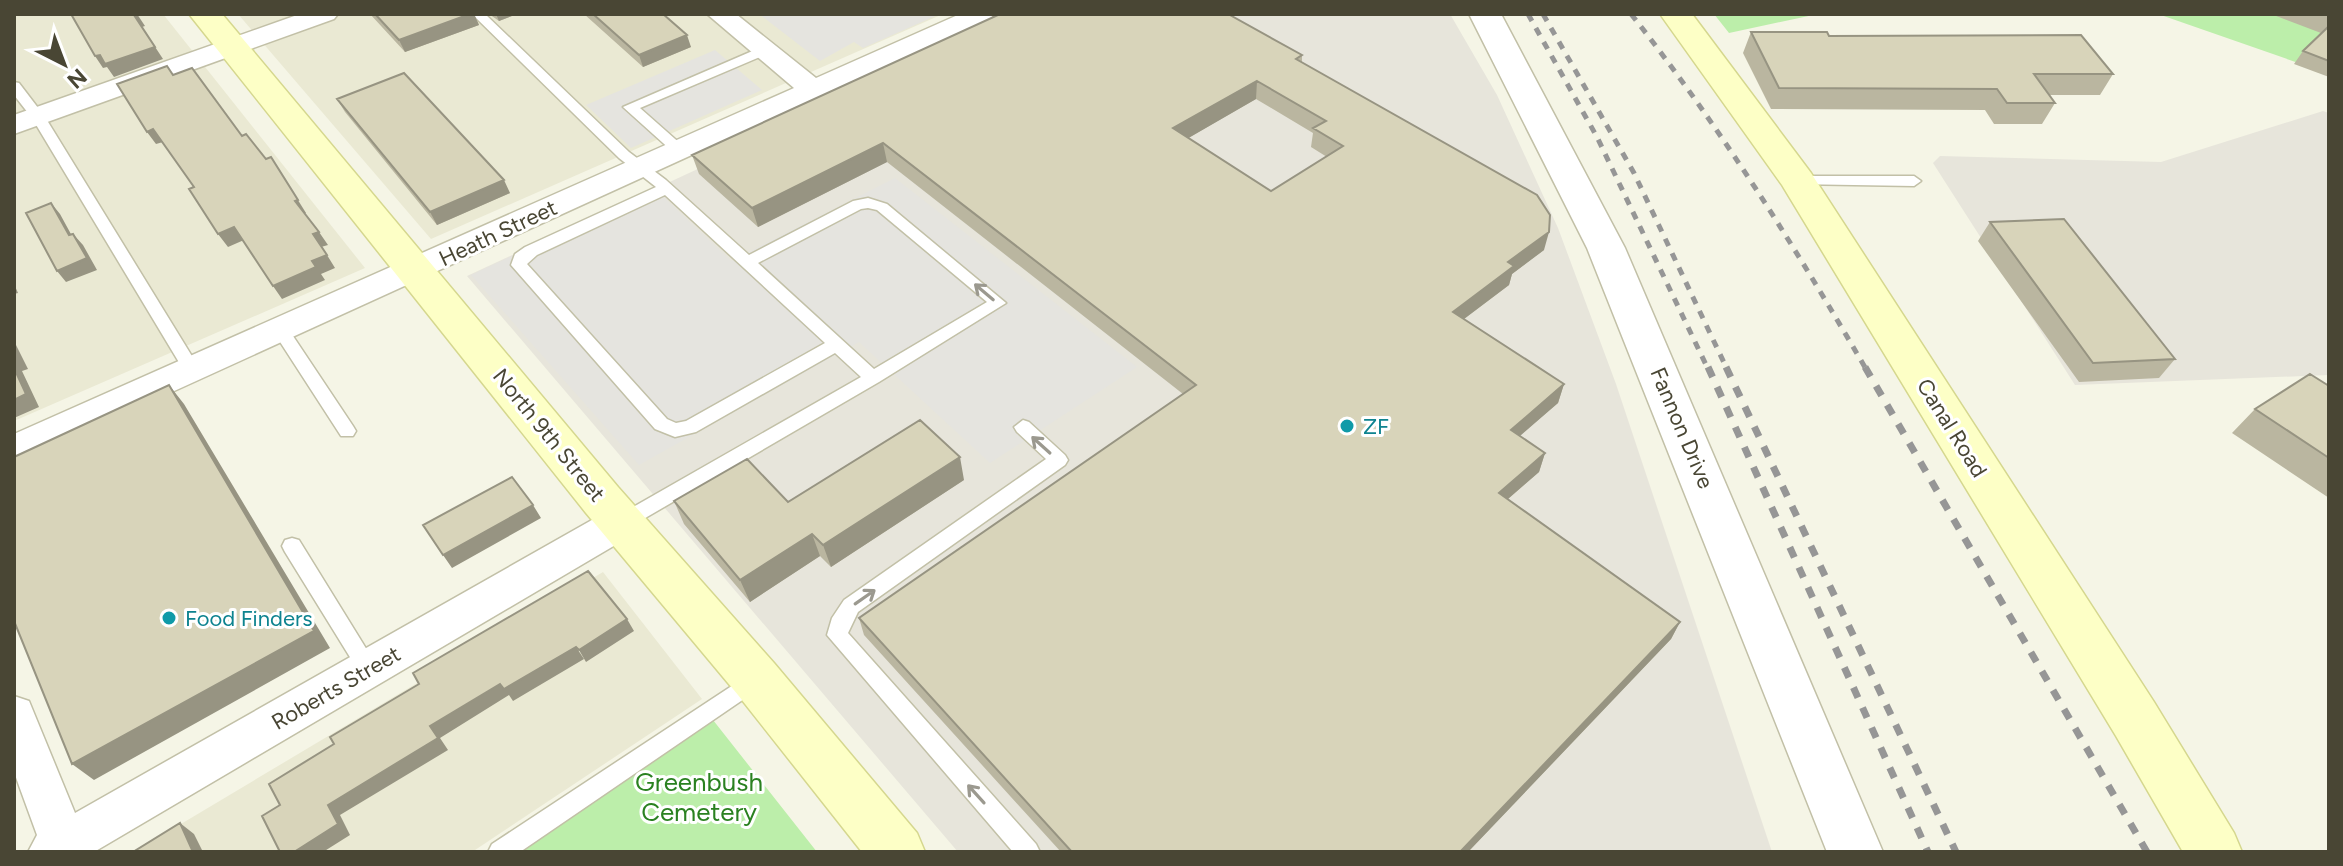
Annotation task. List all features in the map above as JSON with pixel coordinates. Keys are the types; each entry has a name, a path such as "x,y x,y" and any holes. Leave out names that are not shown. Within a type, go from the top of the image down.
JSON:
{"main road":[{"name":"Canal Road","path":"1676,14 1798,181 2135,719 2214,852"},
{"name":"North 9th Street","path":"219,31 620,523 756,679 897,852"}],"street":[{"path":"26,121 219,31 325,14"},
{"path":"720,14 813,89"},
{"name":"Fannon Drive","path":"1485,14 1606,248 1855,852"},
{"name":"Heath Street","path":"14,450 414,271 969,16"},
{"name":"Roberts Street","path":"58,848 620,523"},
{"path":"14,715 58,848"}],"lane":[{"path":"478,14 639,167 666,188 873,378"},
{"path":"678,149 630,107 764,50"},
{"path":"14,86 26,121 192,370"},
{"path":"1798,181 1914,181"},
{"path":"666,188 531,251 521,258 519,265 661,424 675,430 690,427 837,344"},
{"path":"620,523 998,303 882,207 868,203 858,204 748,262"},
{"path":"281,331 347,431"},
{"path":"1023,427 1059,460 851,606 839,624 837,635 1028,852"},
{"path":"292,546 368,669"},
{"path":"500,852 756,679"}],"shaded area":[{"path":"14,14 163,14 365,268 14,421"},
{"path":"238,14 943,14 431,239"},
{"path":"759,14 940,14 863,48 854,42 820,61"},
{"path":"1032,14 1450,14 1497,95 1558,228 1616,384 1772,852 958,852 467,276"},
{"path":"715,50 762,90 631,148 586,105"},
{"path":"2323,111 2329,113 2329,375 2075,385 1933,163 1940,156 2161,162"},
{"path":"895,178 1137,367 990,463 859,342 639,465 471,275 656,190 731,261"},
{"path":"603,572 702,699 472,852 134,852"}],"green space":[{"path":"1714,14 1818,14 1729,33"},
{"path":"2158,14 2329,14 2329,72 2307,66"},
{"name":"Greenbush Cemetery","path":"713,720 817,852 518,852"}],"building":[{"path":"71,14 137,14 134,15 155,47 105,64 100,55 95,56"},
{"path":"375,14 470,14 399,40"},
{"path":"593,14 663,14 687,35 639,55"},
{"name":"ZF","path":"1000,14 1228,14 1302,55 1296,59 1537,195 1550,215 1549,232 1508,262 1514,266 1453,312 1564,384 1511,430 1545,453 1499,493 1680,622 1460,852 1072,852 859,618 1196,385 883,143 752,208 692,155","holes":["1257,81 1326,121 1313,128 1343,146 1271,191 1173,128"]},
{"path":"2328,27 2329,61 2303,51"},
{"path":"1751,32 1827,32 1829,36 2081,35 2113,74 2034,74 2055,103 2007,103 1997,89 1779,88"},
{"path":"167,66 173,75 192,68 242,136 246,134 266,159 271,157 298,200 295,201 319,232 313,234 327,255 312,261 316,267 273,286 234,227 218,234 189,189 194,187 153,129 147,132 117,84"},
{"path":"404,73 504,180 430,212 337,99"},
{"path":"51,203 69,235 73,234 87,258 57,271 26,213"},
{"path":"2064,219 2175,359 2093,363 1990,222"},
{"path":"14,368 26,394 14,400"},
{"path":"2310,374 2329,386 2329,458 2255,409"},
{"name":"Food Finders","path":"169,385 314,631 72,764 14,621 14,457"},
{"path":"920,420 960,457 823,545 812,534 740,580 674,501 747,459 788,502"},
{"path":"512,477 533,505 443,555 423,525"},
{"path":"588,571 627,619 579,650 576,647 504,689 500,684 430,726 438,738 328,805 338,824 294,852 280,852 262,816 280,805 269,784 334,744 330,737 419,684 413,673"},
{"path":"180,823 193,852 133,852"}],"railway":[{"path":"1528,14 1597,137 1708,369"},
{"path":"1543,14 1634,173 1727,369"},
{"path":"1631,14 1695,99 1755,187 1866,369"},
{"path":"1708,367 1928,852"},
{"path":"1726,367 1956,852"},
{"path":"1865,367 2147,852"}],"place":[{"name":"ZF","path":"1347,426"},
{"name":"Food Finders","path":"169,618"}]}
